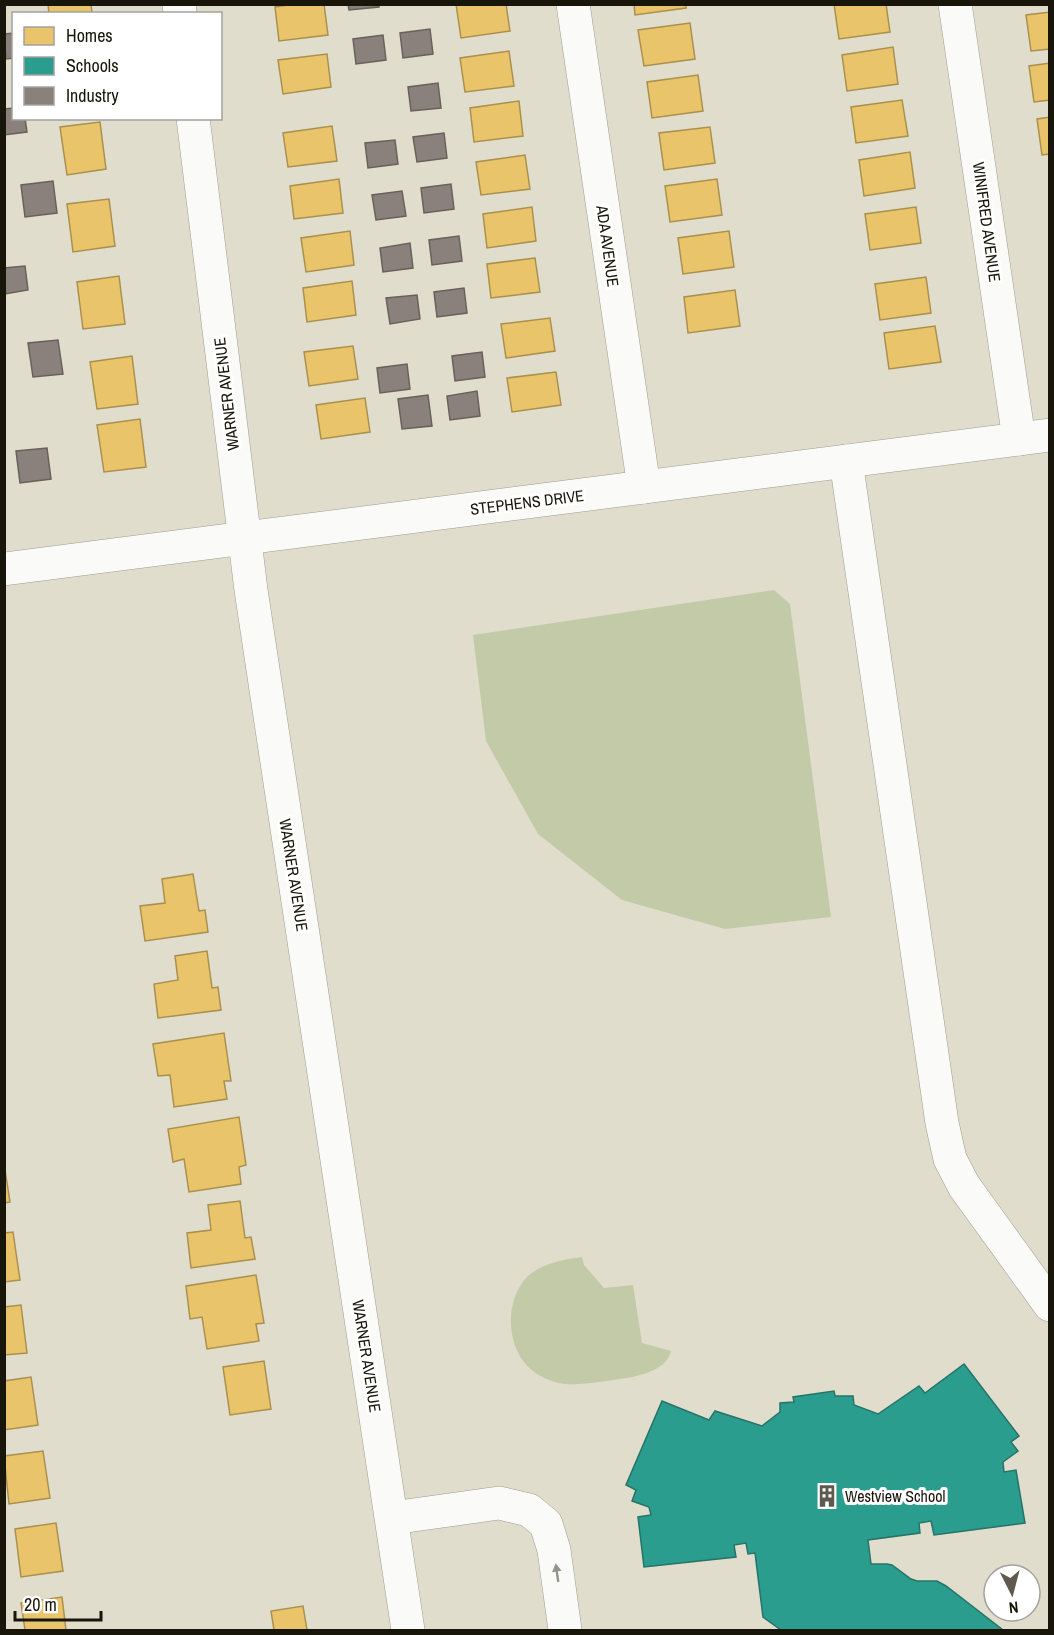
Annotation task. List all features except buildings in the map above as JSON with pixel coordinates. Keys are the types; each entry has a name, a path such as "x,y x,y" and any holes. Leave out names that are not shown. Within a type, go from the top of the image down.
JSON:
{"street":[{"name":"ADA AVENUE","path":"573,4 644,487"},
{"name":"WINIFRED AVENUE","path":"956,4 1034,437"},
{"name":"WARNER AVENUE","path":"192,120 244,539 408,1630"},
{"name":"STEPHENS DRIVE","path":"4,569 1034,437"},
{"path":"846,461 942,1122 950,1159 963,1186 1050,1305"},
{"path":"392,1518 499,1503 530,1510 546,1524 554,1550 565,1630"}],"green space":[{"path":"774,590 790,604 831,917 725,929 622,900 538,834 486,741 473,635"},
{"path":"582,1257 584,1265 604,1288 633,1285 642,1343 671,1351 660,1367 627,1378 566,1384 540,1376 524,1362 514,1342 511,1319 515,1296 520,1286 539,1268"}],"place":[{"name":"Westview School","path":"827,1496"}]}
